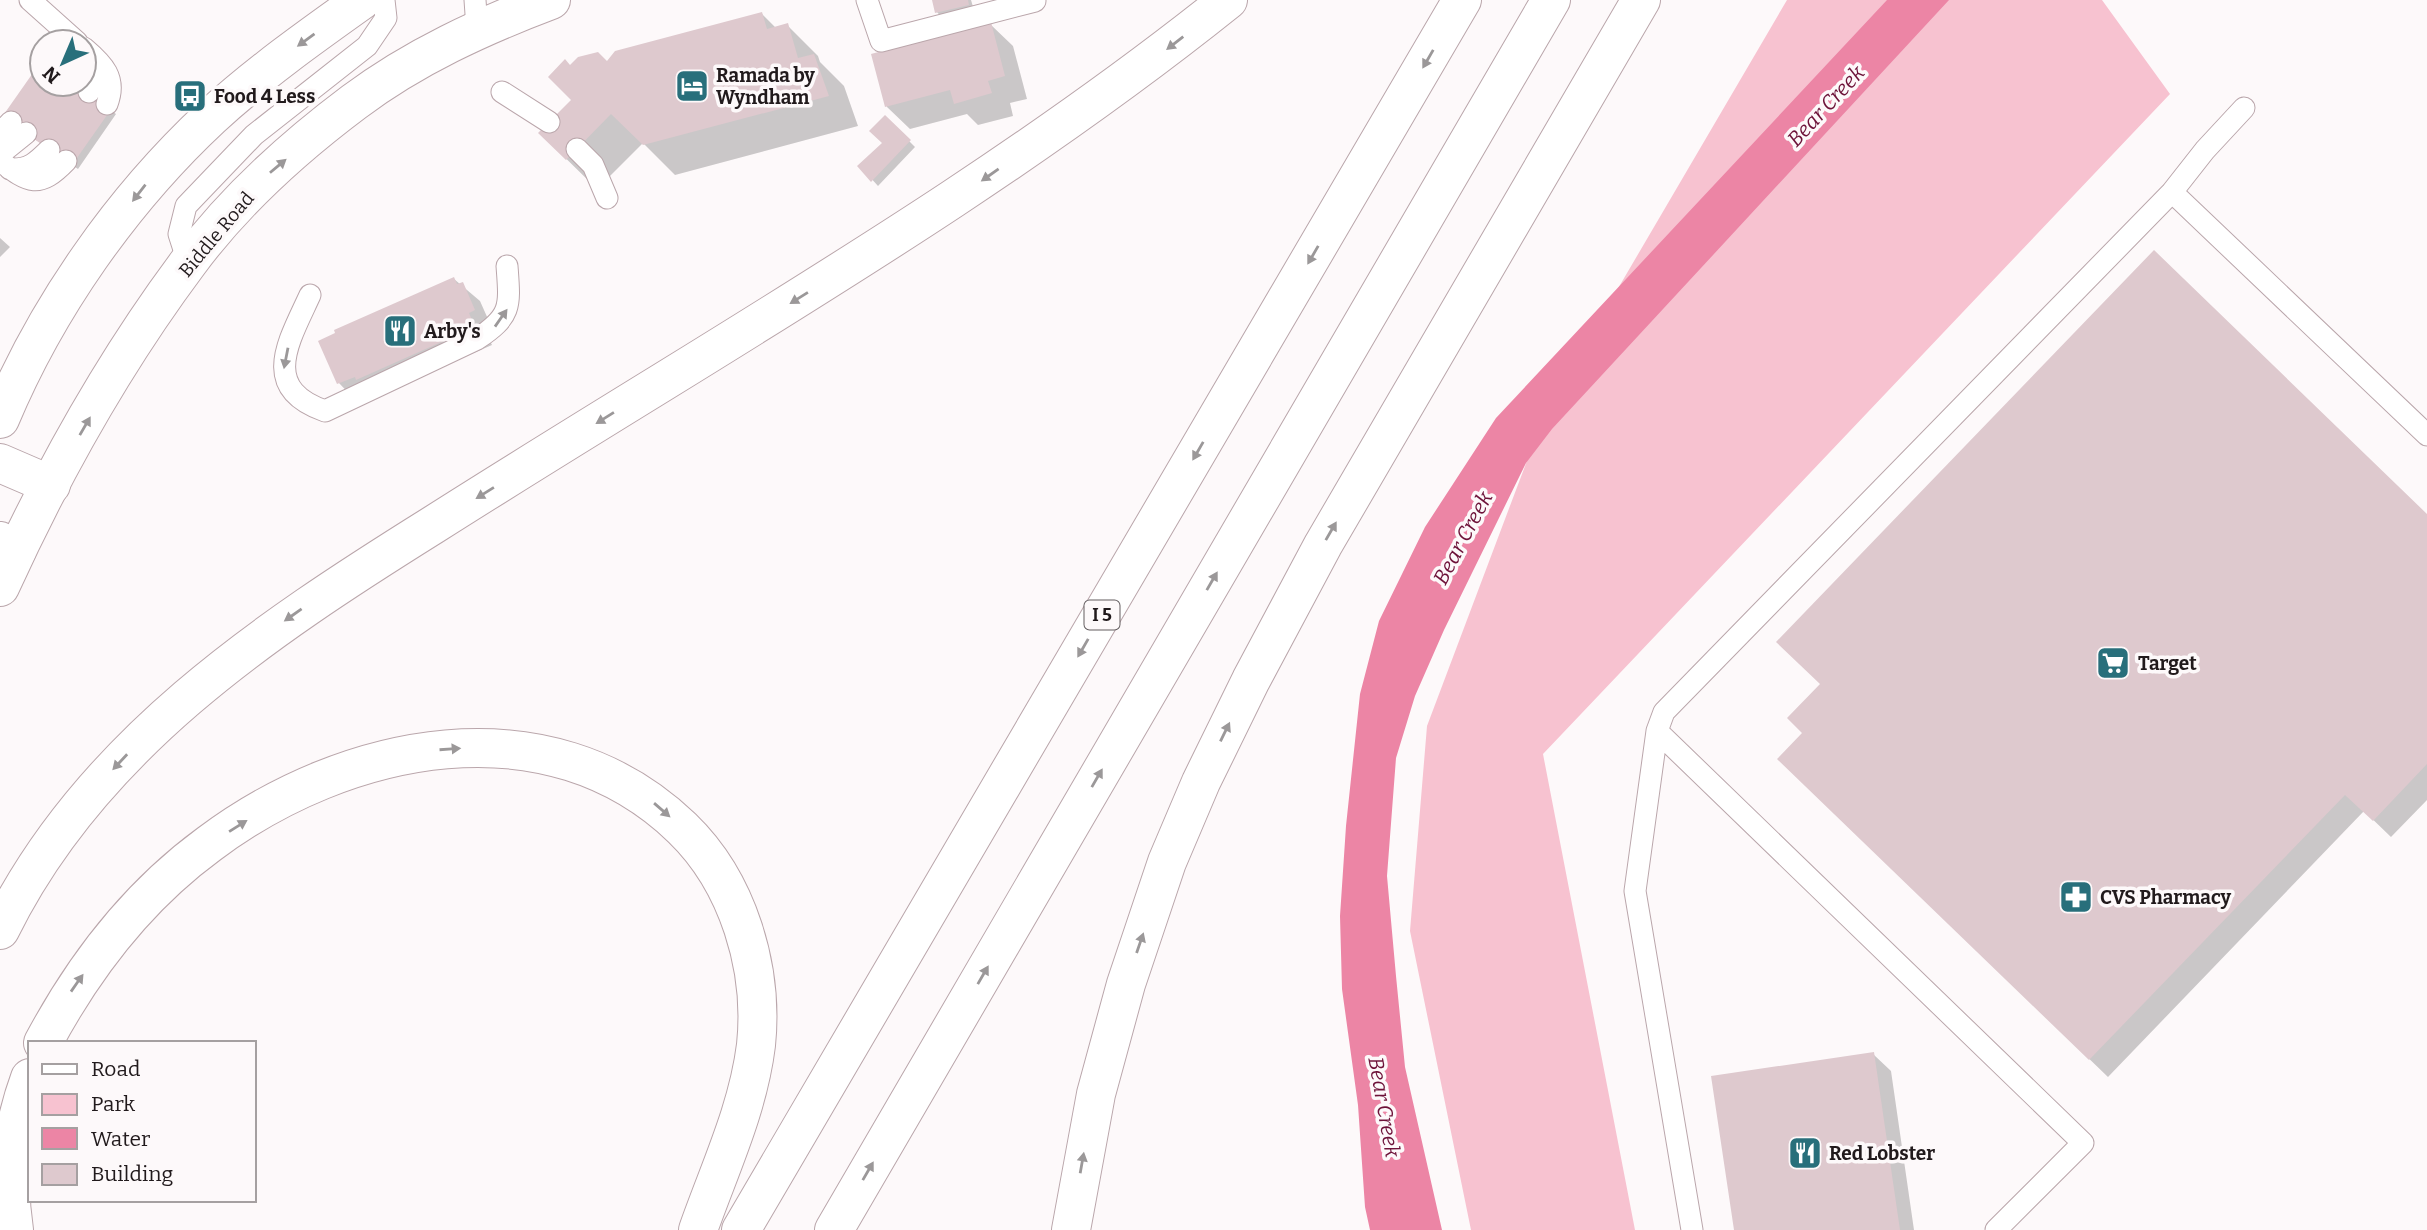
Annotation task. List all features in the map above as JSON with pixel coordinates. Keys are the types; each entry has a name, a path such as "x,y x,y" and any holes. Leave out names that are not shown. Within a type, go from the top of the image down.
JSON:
{"main road":[{"path":"0,419 14,387 54,315 94,252 145,186 220,109 280,59 362,0"},
{"name":"Biddle Road","path":"0,587 9,545 51,485 122,363 188,262 264,178 355,101 476,14 551,0"},
{"path":"0,930 38,865 85,800 154,728 238,655 362,569 859,261 984,180 1153,59 1228,0"},
{"name":"I 5","path":"741,1230 1462,0"},
{"path":"834,1230 1551,0"},
{"path":"1071,1230 1096,1094 1126,984 1167,862 1201,782 1251,680 1329,534 1641,0"},
{"path":"0,463 51,485"},
{"path":"44,1041 67,997 103,946 153,892 209,844 278,801 339,774 403,754 451,748 517,749 579,764 615,778 659,806 693,839 720,875 742,925 755,979 756,1045 738,1123 698,1230"},
{"path":"14,1230 9,1190 12,1150 28,1086"}],"lane":[{"path":"188,262 179,234 186,206 254,135 367,46 386,18 384,0"},
{"path":"867,0 881,41 1036,0"},
{"path":"35,5 56,28"},
{"path":"98,61 110,79 111,93 98,98"},
{"path":"502,92 549,122"},
{"path":"1692,1230 1635,891 1657,731 1664,712 2172,192 2205,150 2244,108"},
{"path":"12,130 3,161 34,181 50,178 58,155"},
{"path":"577,149 593,166 607,198"},
{"path":"2172,192 2427,435"},
{"path":"310,295 289,343 283,369 289,389 305,404 325,411 465,345 499,325 510,304 507,266"},
{"path":"1657,731 2083,1143 1996,1230"}],"green space":[{"path":"1787,0 2102,0 2170,94 1543,754 1635,1230 1471,1230 1410,931 1427,726 1545,413"}],"water":[{"name":"Bear Creek","path":"1887,0 1949,0 1552,429 1526,463 1444,630 1415,696 1396,758 1387,876 1405,1067 1442,1230 1370,1230 1365,1207 1358,1105 1342,989 1340,916 1360,694 1379,621 1425,527 1496,418"}],"building":[{"path":"932,0 968,0 969,5 935,13"},
{"name":"Ramada by Wyndham","path":"762,12 767,29 788,23 798,58 814,54 829,96 643,145 611,114 566,160 538,133 571,100 548,77 565,59 570,65 578,57 598,52 607,61 615,51"},
{"path":"991,22 1005,76 988,81 992,93 954,104 950,90 885,107 871,54"},
{"path":"28,80 28,98 98,98 112,108 72,165 2,117"},
{"path":"885,115 911,140 871,182 857,166 882,143 869,131"},
{"name":"Target","path":"2154,250 2427,514 2427,764 2373,821 2345,795 2089,1060 1777,759 1802,733 1787,718 1820,684 1776,642"},
{"name":"Arby's","path":"454,277 457,284 463,282 475,310 469,313 475,327 356,380 355,377 337,384 318,341 335,333 334,330"},
{"name":"Red Lobster","path":"1874,1052 1900,1230 1734,1230 1711,1076"}],"place":[{"name":"Ramada by Wyndham","path":"692,86"},
{"name":"Food 4 Less","path":"190,96"},
{"name":"Arby's","path":"400,331"},
{"name":"Target","path":"2113,663"},
{"name":"CVS Pharmacy","path":"2076,897"},
{"name":"Red Lobster","path":"1805,1153"}]}
